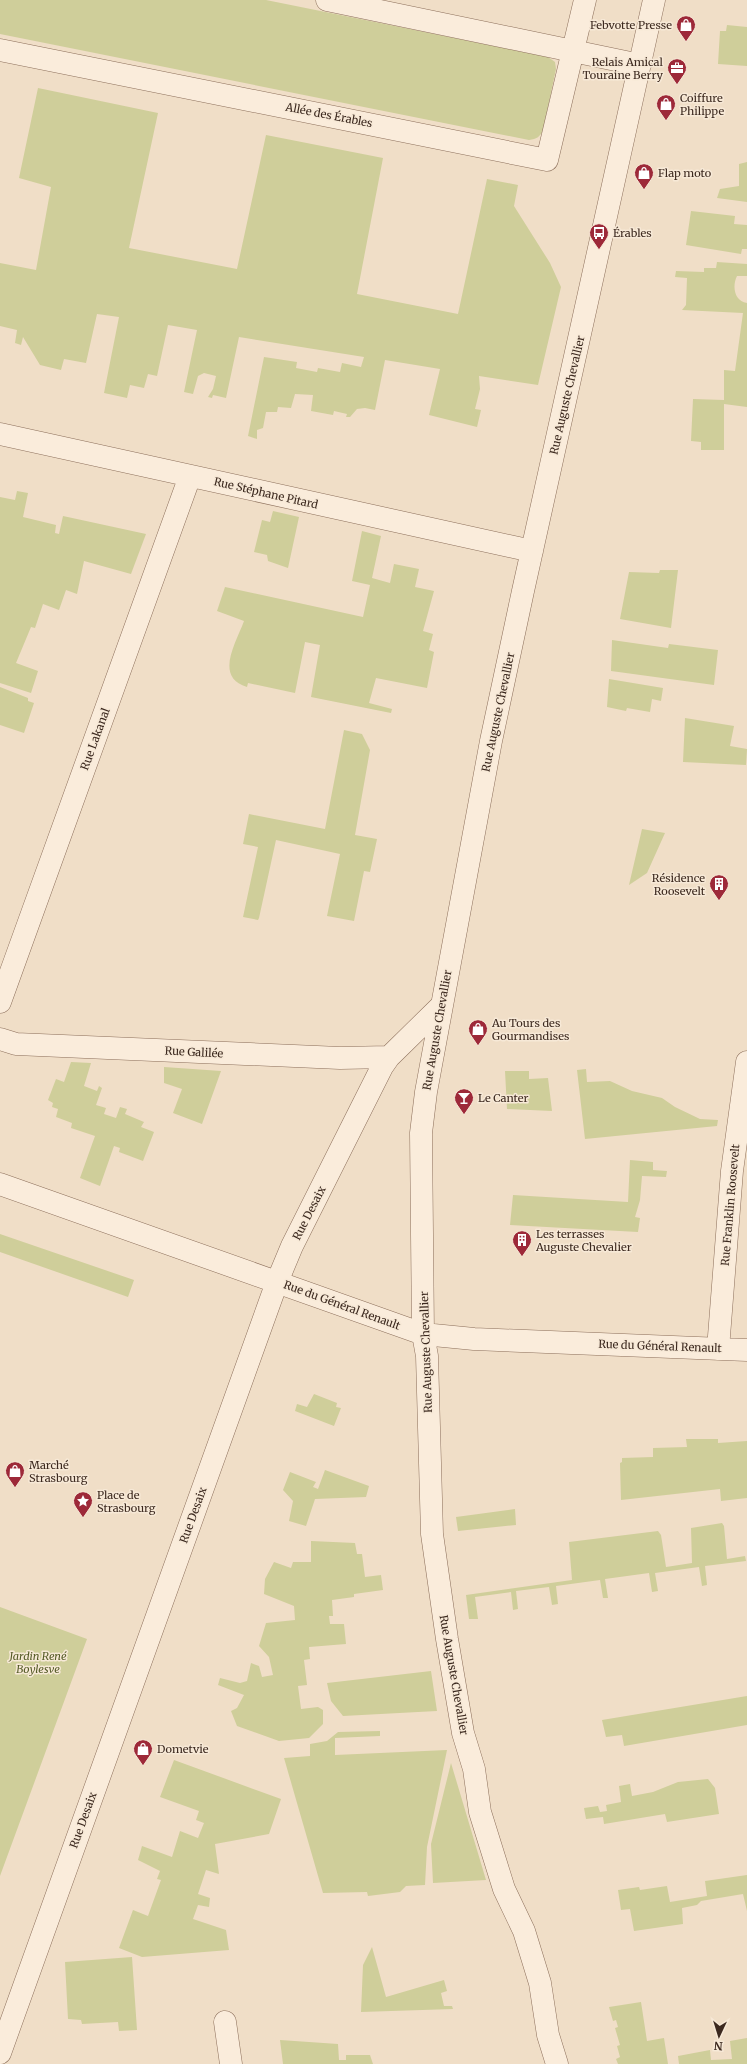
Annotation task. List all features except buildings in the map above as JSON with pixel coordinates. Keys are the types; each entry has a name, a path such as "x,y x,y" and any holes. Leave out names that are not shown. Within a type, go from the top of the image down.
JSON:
{"street":[{"path":"327,0 640,65"},
{"name":"Allée des Érables","path":"0,50 547,160 586,0"},
{"name":"Rue Auguste Chevallier","path":"557,2064 548,2035 540,1983 524,1931 504,1889 480,1812 474,1769 463,1733 432,1534 427,1356 423,1334 422,1126 441,1006 491,741 654,0"},
{"name":"Rue Stéphane Pitard","path":"0,434 532,552"},
{"name":"Rue Lakanal","path":"0,1002 190,476"},
{"name":"Rue Desaix","path":"0,2053 277,1282 292,1246 369,1092 389,1057 441,1006"},
{"name":"Rue Galilée","path":"0,1039 16,1044 340,1058 389,1057"},
{"name":"Rue Franklin Roosevelt","path":"718,1349 732,1171 747,1062"},
{"name":"Rue du Général Renault","path":"0,1184 423,1334 474,1339 747,1350"},
{"path":"225,2022 231,2064"}],"green space":[{"path":"0,0 266,0 548,57 555,62 556,69 543,131 538,137 529,140 0,34"},
{"path":"727,25 747,27 747,66 718,64 720,31 726,31"},
{"path":"38,88 158,113 129,248 237,269 266,135 383,158 357,294 458,314 487,179 518,185 514,206 550,263 561,287 538,385 479,376 480,389 475,409 481,410 477,427 429,415 440,369 385,360 375,410 365,408 357,409 350,417 346,417 347,414 334,411 333,415 311,411 313,395 295,394 291,408 278,407 277,412 266,412 263,428 257,430 257,439 248,436 264,357 297,362 296,368 317,372 318,368 340,372 342,363 361,367 364,357 239,337 226,398 213,395 212,398 208,397 213,389 216,376 204,373 198,376 193,394 184,392 197,330 168,325 157,376 148,374 144,388 130,385 127,398 104,393 119,317 97,314 86,363 64,359 61,370 40,365 23,337 21,345 15,343 17,330 0,326 0,263 36,270 51,187 19,178"},
{"path":"747,162 747,202 717,198 720,189 739,186 739,164"},
{"path":"691,211 735,216 734,224 747,225 747,249 742,249 741,254 686,245"},
{"path":"717,262 747,264 747,276 737,276 735,280 735,292 739,299 747,303 747,407 724,404 724,450 701,450 701,442 691,441 693,399 724,400 724,370 735,371 743,313 682,310 686,305 687,278 675,277 676,271 704,272 704,268 716,268"},
{"path":"17,491 28,493 23,517 56,525 55,533 59,534 63,516 146,534 131,574 84,561 77,594 66,590 59,610 43,604 35,628 31,627 16,663 38,671 31,693 0,683 0,497 15,500"},
{"path":"273,511 299,517 288,568 268,561 267,555 254,552 262,520 270,522"},
{"path":"362,531 381,536 372,578 390,583 394,564 419,569 415,587 434,591 423,631 433,634 429,650 434,652 427,688 376,678 369,703 392,709 391,713 311,697 320,645 305,642 295,693 248,683 247,687 237,682 231,676 229,668 230,658 244,621 217,611 225,587 363,617 370,585 352,581"},
{"path":"660,570 678,570 671,628 620,619 629,572 659,573"},
{"path":"612,640 668,648 669,644 718,650 714,685 611,671"},
{"path":"609,679 663,688 661,701 652,699 650,712 627,708 626,711 607,707"},
{"path":"0,687 28,698 28,701 34,703 24,733 0,725"},
{"path":"685,718 734,726 730,746 747,749 746,765 683,762"},
{"path":"344,730 362,734 370,750 355,835 377,839 370,872 364,871 354,921 327,916 340,854 276,840 259,918 258,920 243,917 258,847 243,844 249,814 325,829"},
{"path":"642,829 665,833 647,873 629,885"},
{"path":"71,1062 91,1063 84,1086 97,1091 99,1086 102,1088 96,1105 106,1108 104,1114 116,1118 120,1107 127,1109 125,1114 144,1122 141,1127 154,1132 143,1161 119,1152 120,1148 114,1146 100,1186 80,1178 95,1136 71,1128 72,1123 56,1117 58,1109 52,1107 53,1103 48,1100 56,1079 64,1082"},
{"path":"164,1067 221,1071 202,1124 173,1113 182,1089 164,1083"},
{"path":"586,1069 587,1082 610,1081 632,1091 662,1098 675,1107 700,1119 718,1120 717,1126 585,1139 577,1070"},
{"path":"505,1071 529,1071 529,1079 548,1078 552,1111 507,1109"},
{"path":"630,1160 653,1162 653,1170 667,1171 666,1177 642,1176 640,1200 635,1217 640,1218 638,1232 510,1225 513,1195 628,1202"},
{"path":"0,1234 134,1280 128,1297 0,1252"},
{"path":"314,1394 337,1403 336,1407 341,1408 334,1426 295,1411 297,1404 307,1407"},
{"path":"686,1439 718,1439 718,1443 747,1441 747,1498 721,1501 720,1489 621,1500 620,1463 622,1462 622,1458 653,1457 653,1448 687,1447"},
{"path":"325,1470 369,1486 366,1497 315,1499 306,1526 289,1521 293,1501 283,1490 290,1472 316,1482 313,1487 318,1489"},
{"path":"515,1509 516,1525 458,1531 456,1517"},
{"path":"722,1523 724,1526 727,1559 745,1556 746,1561 705,1566 707,1585 702,1586 699,1567 655,1573 658,1591 652,1592 649,1573 605,1579 608,1598 603,1598 600,1580 556,1586 558,1604 552,1605 549,1587 516,1591 518,1609 513,1610 511,1592 475,1597 478,1619 469,1619 466,1595 572,1580 569,1542 658,1531 661,1535 666,1567 692,1563 691,1528"},
{"path":"311,1541 355,1543 357,1554 362,1554 365,1577 381,1575 383,1590 354,1594 354,1597 332,1600 333,1616 329,1616 330,1624 344,1624 346,1644 309,1647 310,1659 304,1660 307,1685 298,1686 301,1709 318,1707 323,1710 323,1724 309,1738 279,1741 237,1726 231,1711 237,1708 244,1695 218,1685 220,1678 240,1683 247,1681 251,1663 259,1666 262,1677 273,1675 269,1657 259,1646 266,1623 295,1620 294,1606 264,1594 265,1579 274,1562 291,1568 293,1562 311,1562"},
{"name":"Jardin René Boylesve","path":"0,1607 87,1639 0,1876"},
{"path":"431,1671 437,1711 343,1716 331,1701 327,1683"},
{"path":"747,1696 747,1725 624,1746 622,1735 606,1737 602,1720"},
{"path":"380,1731 380,1736 335,1738 335,1755 447,1750 427,1847 425,1885 406,1886 400,1892 368,1896 367,1892 323,1893 284,1758 310,1756 310,1744 327,1741 338,1732"},
{"path":"174,1760 281,1799 269,1834 215,1844 219,1874 206,1870 198,1894 210,1898 209,1907 198,1905 193,1919 226,1930 229,1950 142,1957 119,1948 133,1910 148,1916 161,1880 157,1879 160,1871 138,1860 142,1846 172,1857 180,1831 198,1838 204,1823 196,1820 199,1811 160,1797"},
{"path":"451,1763 486,1880 433,1883 431,1844"},
{"path":"708,1779 715,1788 719,1814 667,1822 665,1814 604,1824 603,1817 586,1819 584,1808 598,1806 600,1812 607,1811 606,1805 621,1802 619,1786 630,1784 632,1796 653,1792 678,1782"},
{"path":"747,1875 747,1911 743,1894 701,1901 697,1905 682,1908 683,1924 634,1931 630,1909 621,1910 618,1890 639,1887 640,1890 667,1886 670,1902 707,1896 705,1881"},
{"path":"372,1947 386,1997 444,1980 447,1991 441,1993 444,2006 452,2006 453,2009 361,2012 363,1965"},
{"path":"132,1957 137,2030 119,2031 118,2022 82,2024 81,2020 68,2019 65,1962"},
{"path":"641,2002 647,2041 664,2038 668,2064 618,2064 616,2059 620,2057 617,2046 620,2045 615,2028 618,2027 616,2020 613,2021 609,2007"},
{"path":"747,2038 747,2064 679,2064 678,2056 710,2050 711,2060 732,2059 730,2041"},
{"path":"280,2040 338,2044 339,2060 346,2060 346,2055 370,2055 373,2064 283,2064"}],"place":[{"name":"Febvotte Presse","path":"686,42"},
{"name":"Relais Amical Touraine Berry","path":"677,85"},
{"name":"Coiffure Philippe","path":"666,121"},
{"name":"Flap moto","path":"644,190"},
{"name":"Érables","path":"599,250"},
{"name":"Résidence Roosevelt","path":"719,901"},
{"name":"Au Tours des Gourmandises","path":"478,1046"},
{"name":"Le Canter","path":"464,1115"},
{"name":"Les terrasses Auguste Chevalier","path":"522,1257"},
{"name":"Marché Strasbourg","path":"15,1488"},
{"name":"Place de Strasbourg","path":"83,1518"},
{"name":"Dometvie","path":"143,1766"}]}
